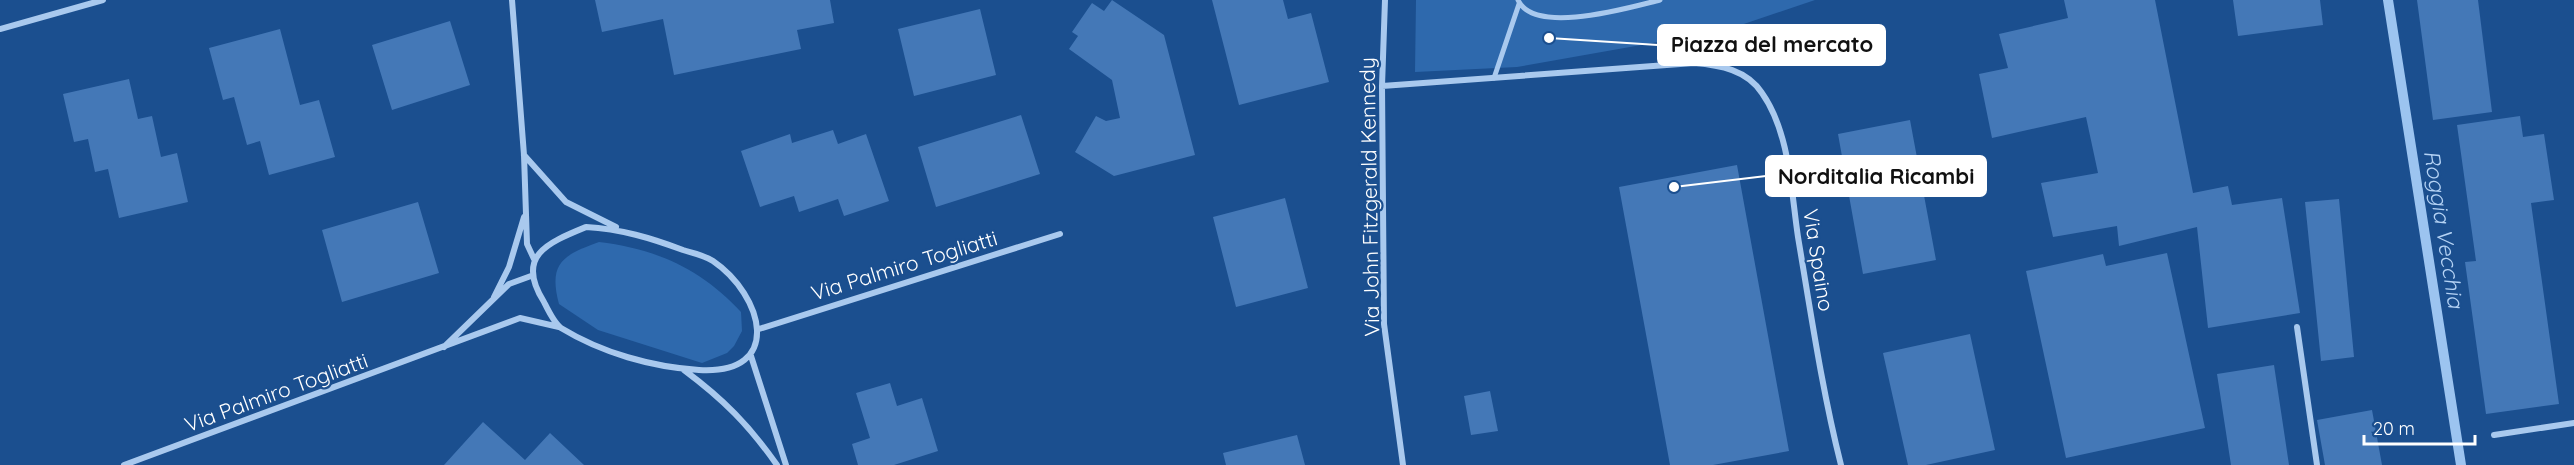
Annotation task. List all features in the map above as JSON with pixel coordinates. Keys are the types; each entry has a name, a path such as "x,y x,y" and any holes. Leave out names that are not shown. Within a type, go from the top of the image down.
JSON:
{"street":[{"path":"0,29 103,0"},
{"name":"Via Palmiro Togliatti","path":"512,0 524,155 527,244 534,259"},
{"name":"Via John Fitzgerald Kennedy","path":"1385,0 1382,86 1383,324 1403,465"},
{"path":"1494,78 1518,2 1540,15 1567,18 1660,0"},
{"name":"Via Spaino","path":"1382,86 1694,63 1713,65 1738,72 1756,85 1770,106 1781,134 1818,361 1841,465"},
{"path":"524,155 566,202 620,229 711,260 735,279 750,300 759,329 758,342 751,356 786,465"},
{"name":"Via Palmiro Togliatti","path":"492,301 509,267 526,211"},
{"path":"559,327 531,276 534,259 557,239 586,227 620,229"},
{"name":"Via Palmiro Togliatti","path":"759,329 1060,234"},
{"name":"Via Palmiro Togliatti","path":"440,350 509,284 531,276"},
{"name":"Via Palmiro Togliatti","path":"124,465 440,350 520,318 559,327 602,348 654,365 710,371 732,366 751,356"},
{"path":"2297,327 2317,465"},
{"path":"684,369 723,399 753,430 777,465"},
{"path":"2494,435 2574,423"}],"shaded area":[{"path":"1416,0 1815,0 1726,30 1517,67 1415,72"},
{"path":"599,242 620,245 659,256 694,273 710,284 741,312 742,331 734,346 727,353 702,363 598,330 559,304 556,279 561,262 576,251"}],"building":[{"path":"595,0 830,0 834,23 797,30 801,49 674,75 663,19 602,32"},
{"path":"1112,0 1164,35 1195,155 1114,176 1075,152 1096,116 1106,121 1120,118 1112,80 1069,49 1078,36 1072,32 1092,3 1104,11"},
{"path":"1212,0 1283,0 1288,19 1311,13 1329,82 1239,105"},
{"path":"2064,0 2155,0 2193,193 2228,186 2232,205 2282,198 2300,313 2208,328 2197,227 2119,246 2117,226 2053,237 2041,183 2098,173 2086,117 1992,138 1979,74 2008,68 1999,34 2068,18"},
{"path":"2233,0 2320,0 2323,25 2238,36"},
{"path":"2417,0 2478,0 2492,112 2433,120"},
{"path":"980,9 996,75 914,96 898,29"},
{"path":"450,21 470,85 392,110 372,45"},
{"path":"280,29 300,105 319,100 335,157 269,175 260,141 247,145 234,97 223,100 209,48"},
{"path":"129,79 138,119 152,116 161,157 177,153 188,202 119,218 108,169 95,172 88,139 74,142 63,94"},
{"path":"1021,115 1040,174 936,207 918,147"},
{"path":"2520,116 2523,137 2544,134 2554,200 2531,203 2559,404 2486,414 2465,262 2476,261 2457,125"},
{"path":"1910,120 1936,260 1863,274 1838,134"},
{"path":"833,130 838,144 866,134 889,201 844,216 838,199 799,212 794,196 760,207 741,151 790,134 792,143"},
{"path":"1737,165 1789,451 1713,465 1670,465 1619,187"},
{"path":"1285,198 1308,288 1236,307 1213,217"},
{"path":"2339,199 2354,357 2321,361 2305,202"},
{"path":"418,202 439,273 342,302 322,230"},
{"path":"2167,253 2205,428 2066,458 2026,271 2103,254 2106,266"},
{"path":"1970,334 1995,450 1926,465 1908,465 1883,353"},
{"path":"2274,365 2289,465 2231,465 2217,374"},
{"path":"890,383 897,406 922,398 938,451 894,465 858,465 852,444 870,438 856,393"},
{"path":"1490,391 1498,431 1471,435 1464,396"},
{"path":"2372,410 2382,465 2325,465 2317,420"},
{"path":"483,422 525,460 550,433 584,465 444,465"},
{"path":"1297,435 1305,465 1226,465 1223,453"}],"waterway":[{"name":"Roggia Vecchia","path":"2388,0 2461,465"}],"place":[{"name":"Piazza del mercato","path":"1549,38"},
{"name":"Norditalia Ricambi","path":"1674,187"}]}
